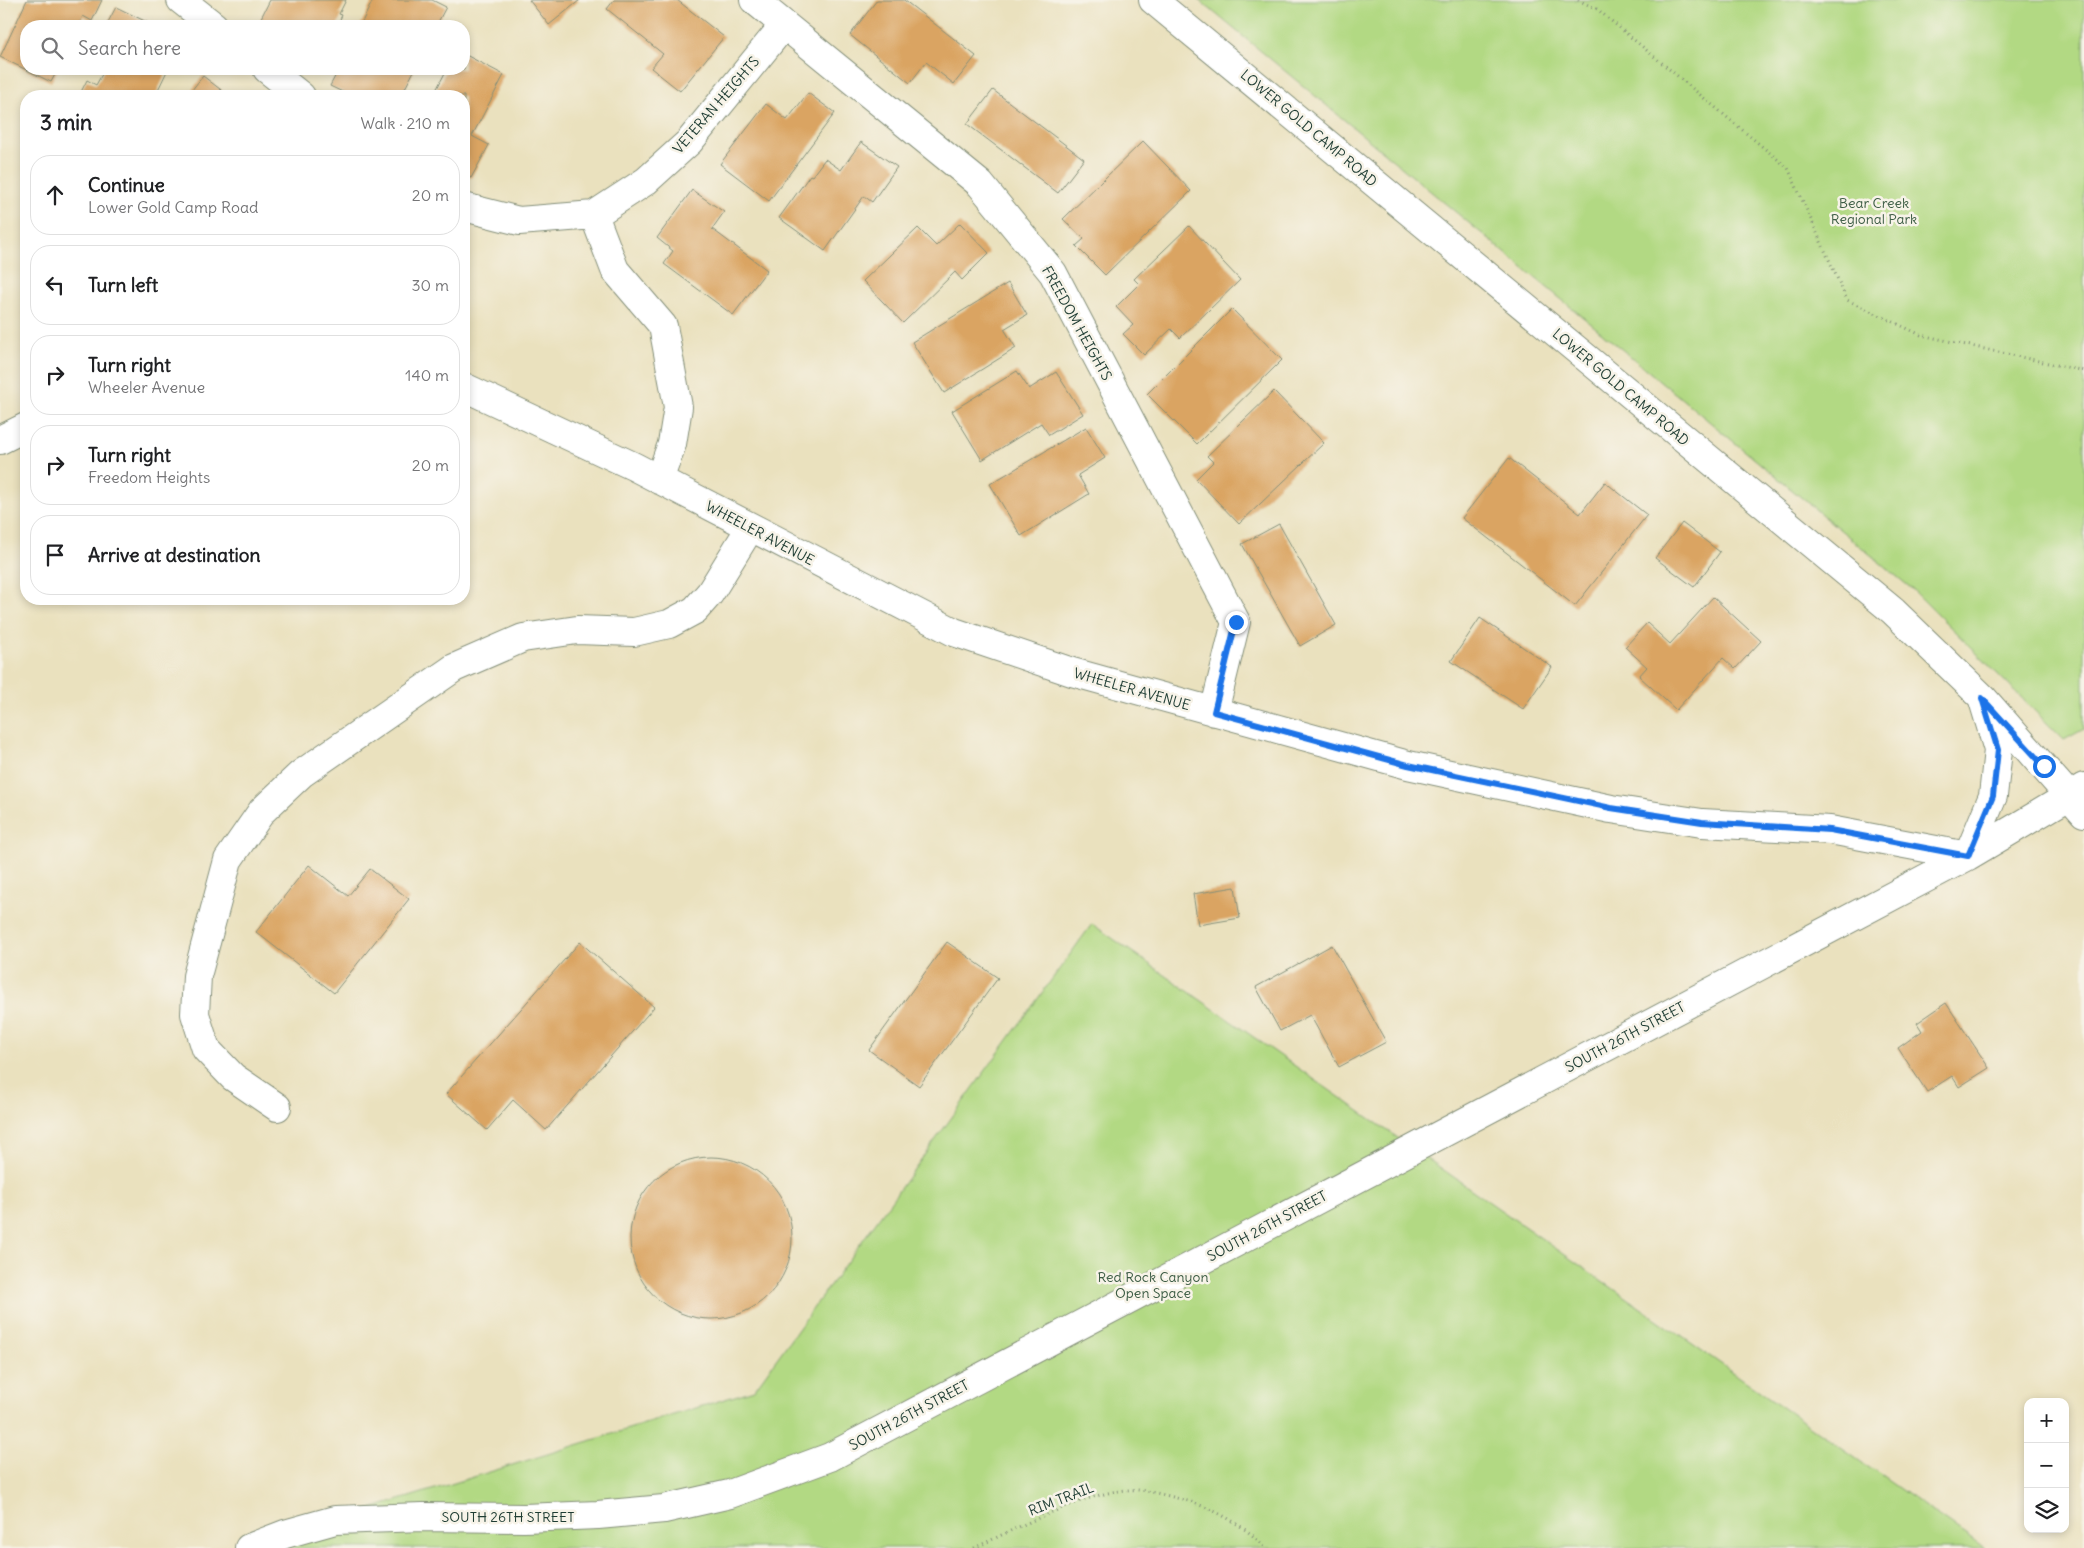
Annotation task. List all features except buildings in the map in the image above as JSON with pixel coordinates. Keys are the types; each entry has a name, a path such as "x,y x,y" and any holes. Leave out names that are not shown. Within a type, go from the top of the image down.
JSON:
{"street":[{"path":"181,0 206,20"},
{"name":"FREEDOM HEIGHTS","path":"754,0 980,184 1053,273 1236,622 1214,712"},
{"name":"LOWER GOLD CAMP ROAD","path":"1153,0 1893,611 1982,698 2079,799"},
{"name":"VETERAN HEIGHTS","path":"470,209 519,221 594,214 646,181 688,142 784,25"},
{"path":"275,75 293,90"},
{"path":"594,214 615,270 663,326 678,406 672,444 659,480"},
{"name":"WHEELER AVENUE","path":"470,390 659,480 954,632 1072,672 1408,765 1611,808 1702,822 1830,830 1968,856"},
{"path":"0,440 20,430"},
{"path":"277,1107 233,1077 206,1049 196,1014 197,976 228,860 262,811 301,774 454,668 524,638 577,630 634,632 670,624 695,610 710,593 750,528"},
{"path":"1968,856 1993,796 1998,750 1982,698"},
{"name":"SOUTH 26TH STREET","path":"249,1548 285,1534 335,1520 423,1517 524,1518 598,1515 664,1509 730,1494 830,1457 2079,799"}],"path":[{"path":"1578,0 1597,9 1788,168 1847,300 1921,335 2084,371"},
{"name":"RIM TRAIL","path":"974,1548 1097,1496 1138,1490 1171,1496 1208,1507 1238,1525 1266,1548"}],"green space":[{"name":"Bear Creek Regional Park","path":"1199,0 2084,0 2084,729 2064,740 1912,589"},
{"name":"Red Rock Canyon Open Space","path":"1092,924 1984,1548 267,1548 335,1520 754,1390"}],"route":[{"path":"1236,622 1214,712 1408,765 1611,808 1702,822 1830,830 1968,856 1993,796 1998,750 1982,698 2044,766"}]}
